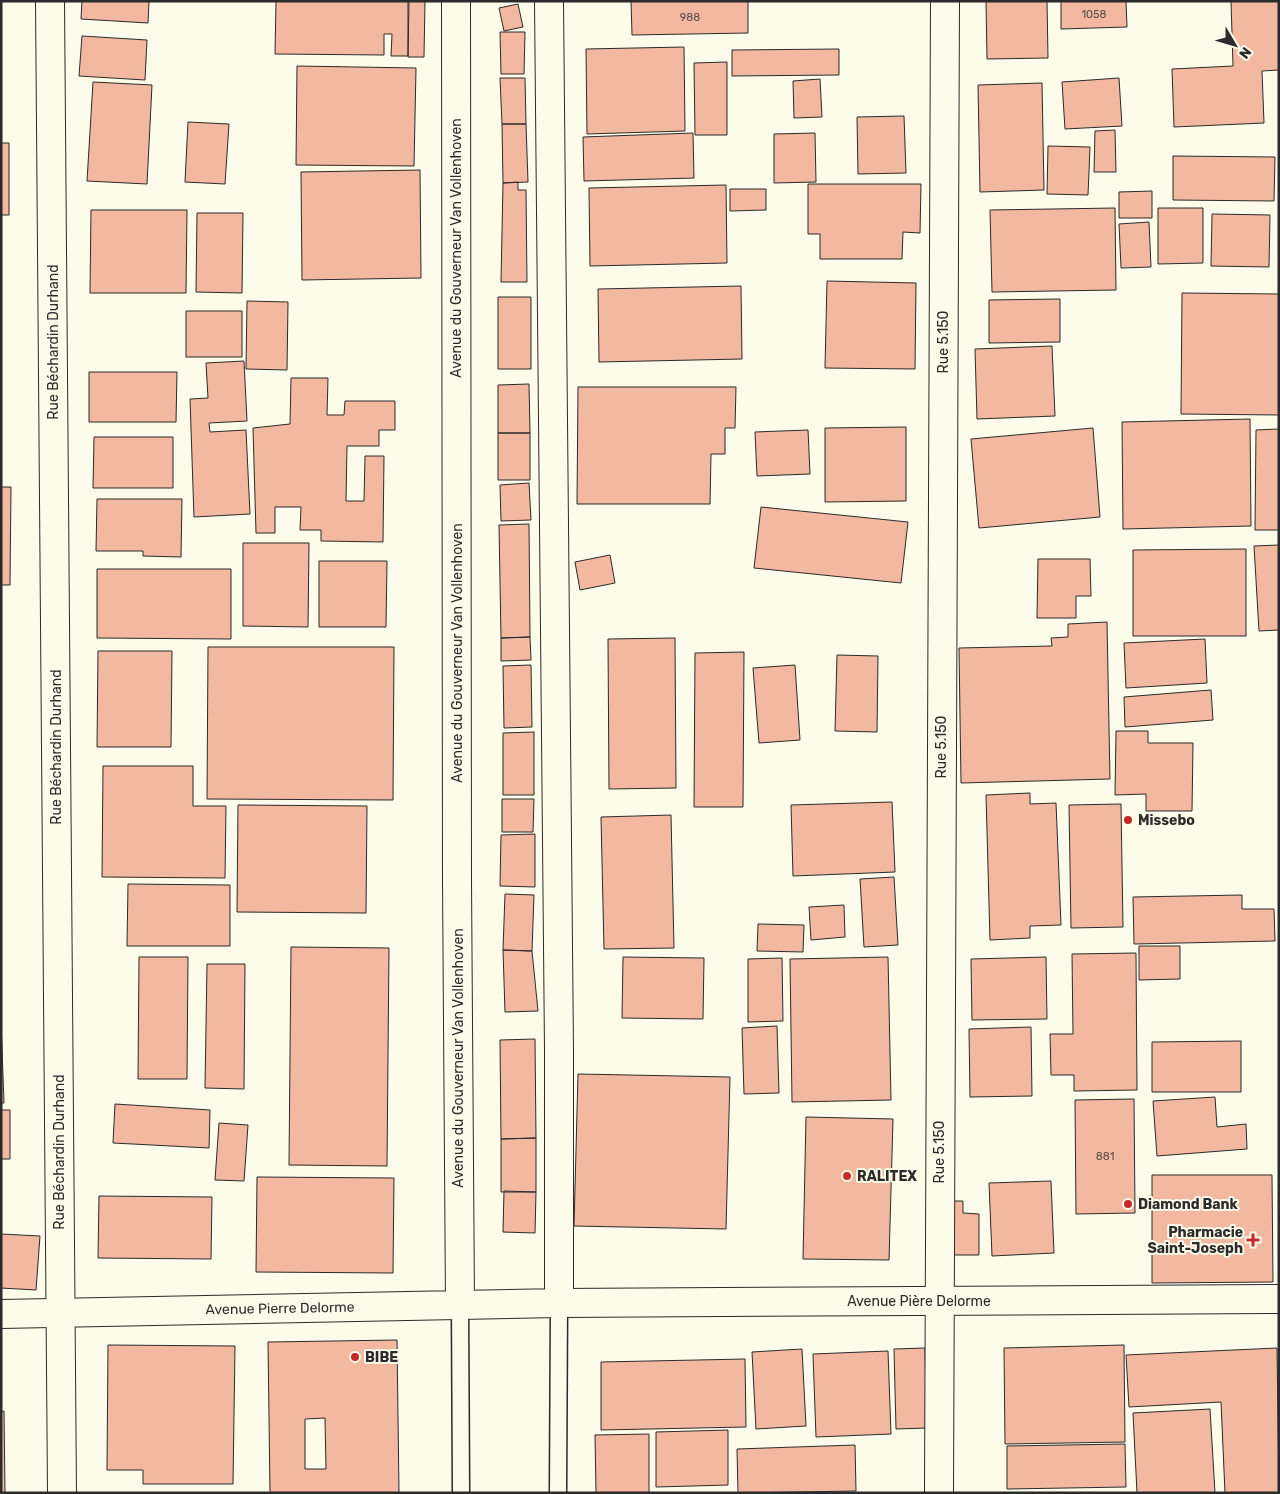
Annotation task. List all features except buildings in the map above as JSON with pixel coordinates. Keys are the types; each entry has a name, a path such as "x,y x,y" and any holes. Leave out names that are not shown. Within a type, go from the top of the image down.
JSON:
{"main road":[{"name":"Rue Béchardin Durhand","path":"50,1 62,1493"},
{"name":"Avenue du Gouverneur Van Vollenhoven","path":"456,1 457,881 460,1305"},
{"path":"549,1 559,1050 559,1303"},
{"name":"Rue 5.150","path":"939,1493 938,1301 945,1"},
{"name":"Avenue Pière Delorme","path":"559,1303 1279,1299"},
{"name":"Avenue Pierre Delorme","path":"1,1314 559,1303"}],"lane":[{"path":"558,1493 559,1303"},
{"path":"460,1305 461,1493"}],"place":[{"name":"Missebo","path":"1128,820"},
{"name":"RALITEX","path":"847,1176"},
{"name":"Diamond Bank","path":"1128,1204"},
{"name":"Pharmacie Saint-Joseph","path":"1253,1240"},
{"name":"BIBE","path":"355,1357"}]}
